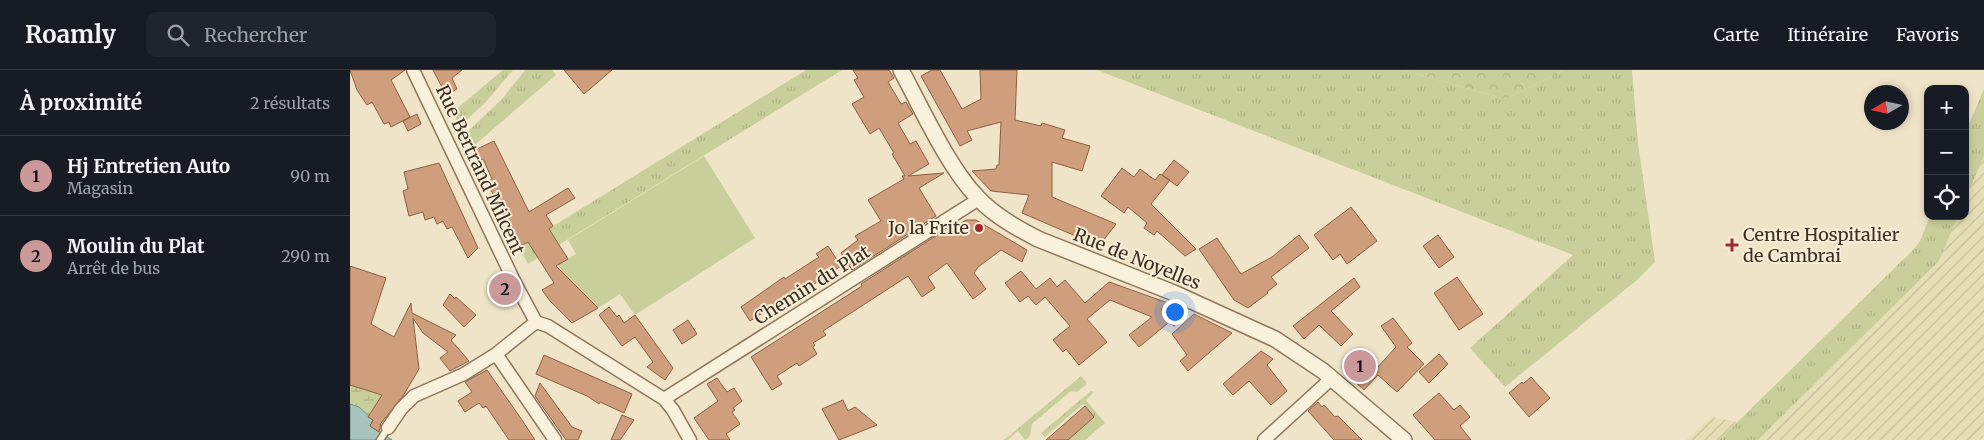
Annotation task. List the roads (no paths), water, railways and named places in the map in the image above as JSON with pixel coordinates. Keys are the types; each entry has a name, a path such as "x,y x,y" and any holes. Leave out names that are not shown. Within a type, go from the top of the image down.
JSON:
{"street":[{"name":"Rue Bertrand Milcent","path":"413,70 509,271 536,322"},
{"name":"Rue de Noyelles","path":"901,70 955,168 979,200 1012,225 1038,239 1174,293 1275,339 1310,361 1332,378 1404,440"},
{"name":"Chemin du Plat","path":"664,399 979,200"},
{"path":"388,428 401,409 414,396 453,379 496,354 536,322 548,326 664,399 673,410 690,440"},
{"path":"496,354 555,440"},
{"path":"1264,440 1332,378"}],"lane":[{"path":"380,440 388,428"}],"water":[{"path":"350,404 359,407 373,420 370,426 392,440 350,440"}],"place":[{"name":"Jo la Frite","path":"979,228"},
{"name":"Centre Hospitalier de Cambrai","path":"1732,245"},
{"name":"Moulin du Plat","path":"505,289"},
{"name":"Hj Entretien Auto","path":"1360,366"}]}
